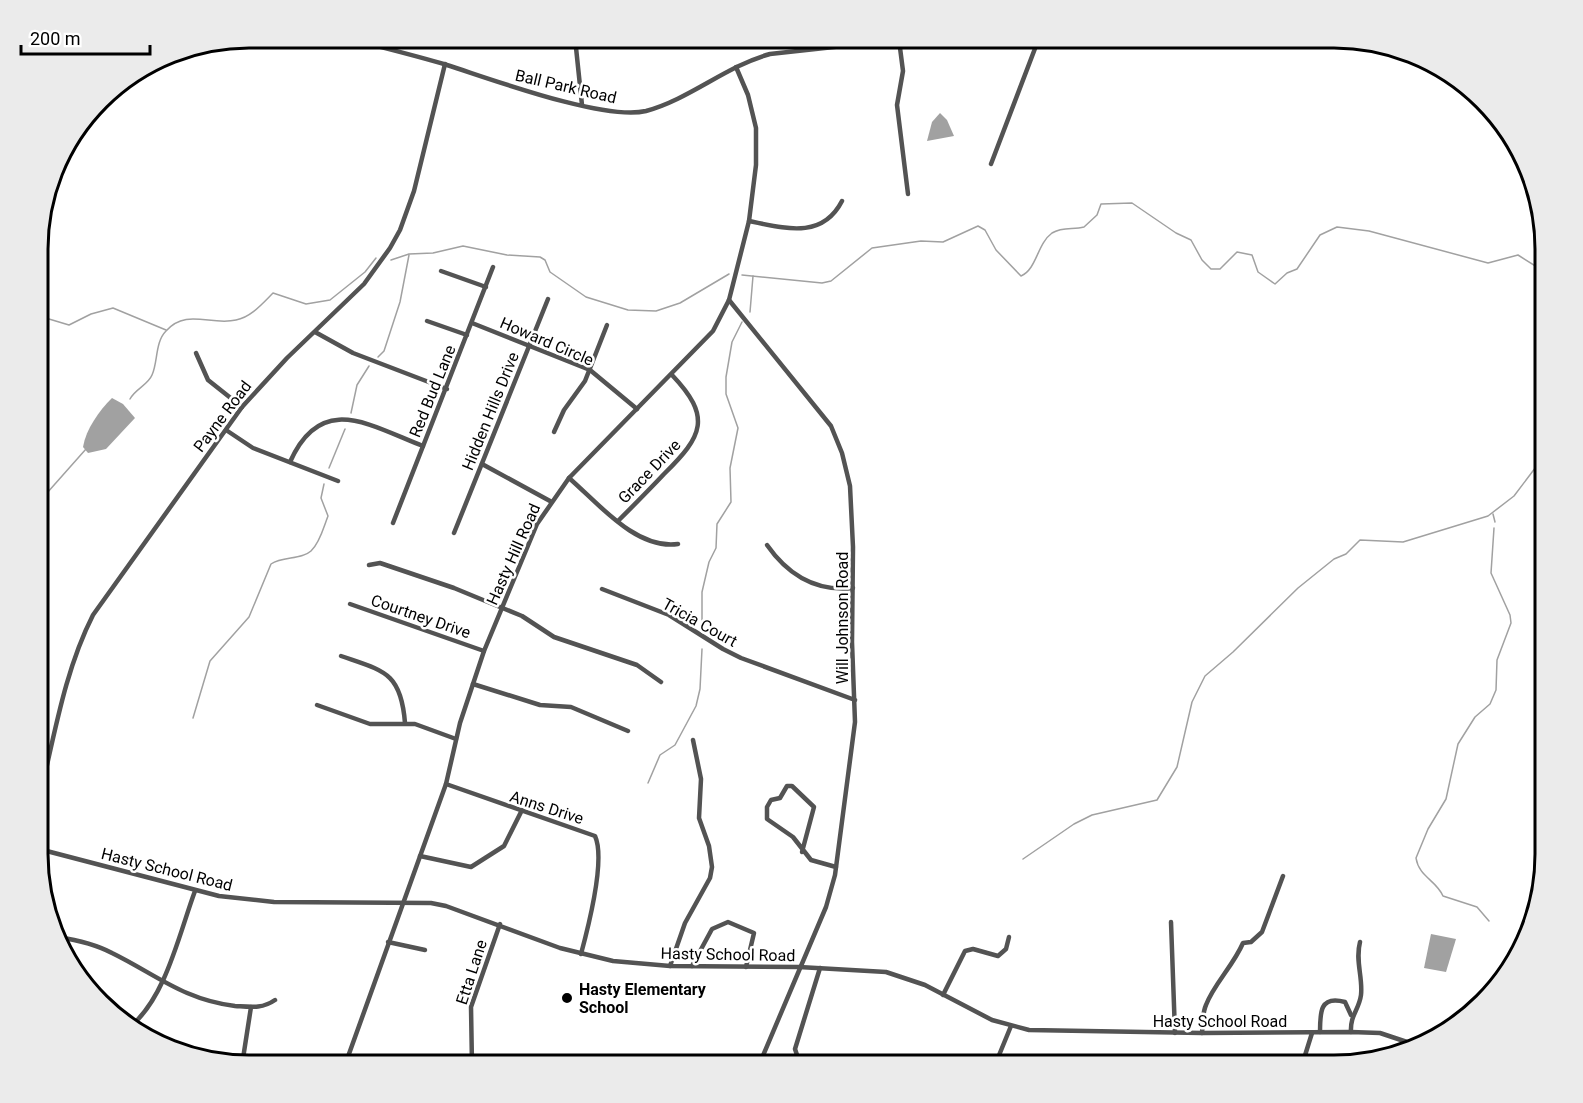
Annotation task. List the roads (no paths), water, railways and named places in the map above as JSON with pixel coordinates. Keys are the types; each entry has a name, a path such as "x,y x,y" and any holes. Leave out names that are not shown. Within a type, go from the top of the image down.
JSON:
{"street":[{"name":"Ball Park Road","path":"384,48 444,64 548,97 613,111 646,111 736,67 770,54 826,48"},
{"path":"576,48 582,105"},
{"path":"901,48 903,71 897,105 908,194"},
{"path":"991,164 1035,48"},
{"name":"Payne Road","path":"48,763 69,677 86,628 102,601 243,407 266,380 364,284 400,230 414,191 444,64"},
{"name":"Hasty Hill Road","path":"348,1055 446,784 456,739 484,651 537,524 550,501 569,478 713,331 729,300 749,221 756,165 756,128 748,95 736,67"},
{"path":"749,221 808,229 824,224 832,217 842,201"},
{"name":"Red Bud Lane","path":"393,523 493,267"},
{"path":"441,271 486,287"},
{"name":"Hidden Hills Drive","path":"454,533 548,299"},
{"name":"Will Johnson Road","path":"729,300 831,426 842,453 850,486 855,722 836,867 826,907 799,967 764,1055"},
{"path":"428,321 467,335"},
{"name":"Howard Circle","path":"472,323 590,370 637,409"},
{"path":"554,432 590,370 606,325"},
{"path":"315,332 353,353 447,388"},
{"path":"196,353 208,380 243,407"},
{"name":"Grace Drive","path":"618,520 683,455 696,435 699,419 695,405 672,375"},
{"path":"290,462 308,432 320,423 334,419 367,424 423,446"},
{"path":"226,430 243,443 338,481"},
{"path":"482,464 550,501"},
{"path":"569,478 636,534 656,543 678,544"},
{"path":"767,545 790,572 807,582 828,589 853,588"},
{"path":"369,565 380,563 501,608 530,620 554,637 637,665 661,682"},
{"name":"Tricia Court","path":"602,589 669,615 741,658 855,700"},
{"name":"Courtney Drive","path":"350,604 484,651"},
{"path":"341,656 378,669 393,680 403,699 405,723"},
{"path":"473,684 540,705 571,707 628,731"},
{"path":"317,705 370,724 405,723 456,739"},
{"path":"670,966 685,923 710,878 712,867 709,846 699,818 700,778 693,740"},
{"name":"Anns Drive","path":"446,784 583,831 596,838 595,893 581,954"},
{"path":"802,852 814,807 792,786 787,786 780,798 771,800 767,807 768,819 793,837 802,852 811,860 836,867"},
{"path":"420,855 471,867 504,846 522,810"},
{"name":"Hasty School Road","path":"48,851 195,891 274,902 402,903 446,906 581,954 670,966 799,967 886,972 911,979 975,1013 1011,1026 1046,1031 1351,1032 1383,1034 1405,1041"},
{"path":"1202,1033 1204,1013 1210,996 1230,969 1243,943 1251,942 1262,932 1283,876"},
{"path":"137,1020 148,1008 162,982 195,891"},
{"path":"692,966 712,929 728,922 754,933 746,967"},
{"path":"1171,922 1175,1033"},
{"name":"Etta Lane","path":"472,1055 471,1007 500,924"},
{"path":"943,995 965,951 973,950 998,956 1006,949 1009,937"},
{"path":"68,940 112,953 162,982 205,1000 250,1007 264,1007 275,1000"},
{"path":"388,942 425,950"},
{"path":"1351,1032 1352,1018 1361,992 1357,954 1360,942"},
{"path":"797,1055 795,1049 820,968"},
{"path":"1320,1032 1322,1007 1326,1001 1331,999 1345,1002 1352,1018"},
{"path":"243,1055 250,1007"},
{"path":"999,1055 1011,1026"},
{"path":"1305,1055 1312,1033"}],"waterway":[{"path":"742,275 822,283 831,281 872,248 921,241 943,242 978,226 985,230 996,250 1021,276 1030,268 1043,243 1052,233 1084,227 1097,215 1101,204 1132,203 1176,233 1191,240 1202,260 1211,269 1220,269 1237,252 1252,255 1258,272 1275,284 1287,273 1297,269 1320,235 1337,227 1369,231 1488,263 1518,255 1535,266"},
{"path":"391,260 409,254 433,253 463,246 507,255 540,257 545,260 550,272 586,297 628,310 656,311 680,303 729,274"},
{"path":"378,357 384,351 400,302 409,255"},
{"path":"130,399 150,378 162,336 174,324 190,319 236,320 256,310 273,293 306,304 330,300 365,272 376,258"},
{"path":"750,312 753,276"},
{"path":"48,319 69,325 91,314 113,308 166,330"},
{"path":"702,620 702,592 709,562 716,548 717,524 731,502 730,468 738,428 726,394 726,377 732,342 742,322"},
{"path":"351,413 357,385 369,366"},
{"path":"329,468 345,429"},
{"path":"48,492 86,449"},
{"path":"1023,859 1074,824 1092,815 1157,800 1177,767 1192,702 1205,676 1233,652 1298,588 1334,559 1346,554 1360,540 1403,542 1488,516 1514,496 1535,468"},
{"path":"193,718 210,661 249,617 271,564 307,554 317,544 328,516 321,498 324,484"},
{"path":"1493,514 1495,522"},
{"path":"1489,921 1477,907 1443,896 1420,870 1416,858 1428,829 1446,799 1458,744 1475,717 1490,704 1496,690 1497,660 1511,623 1510,615 1491,573 1494,528"},
{"path":"648,783 660,755 675,745 696,706 700,689 702,649"}],"place":[{"name":"Hasty Elementary School","path":"567,998"}]}
